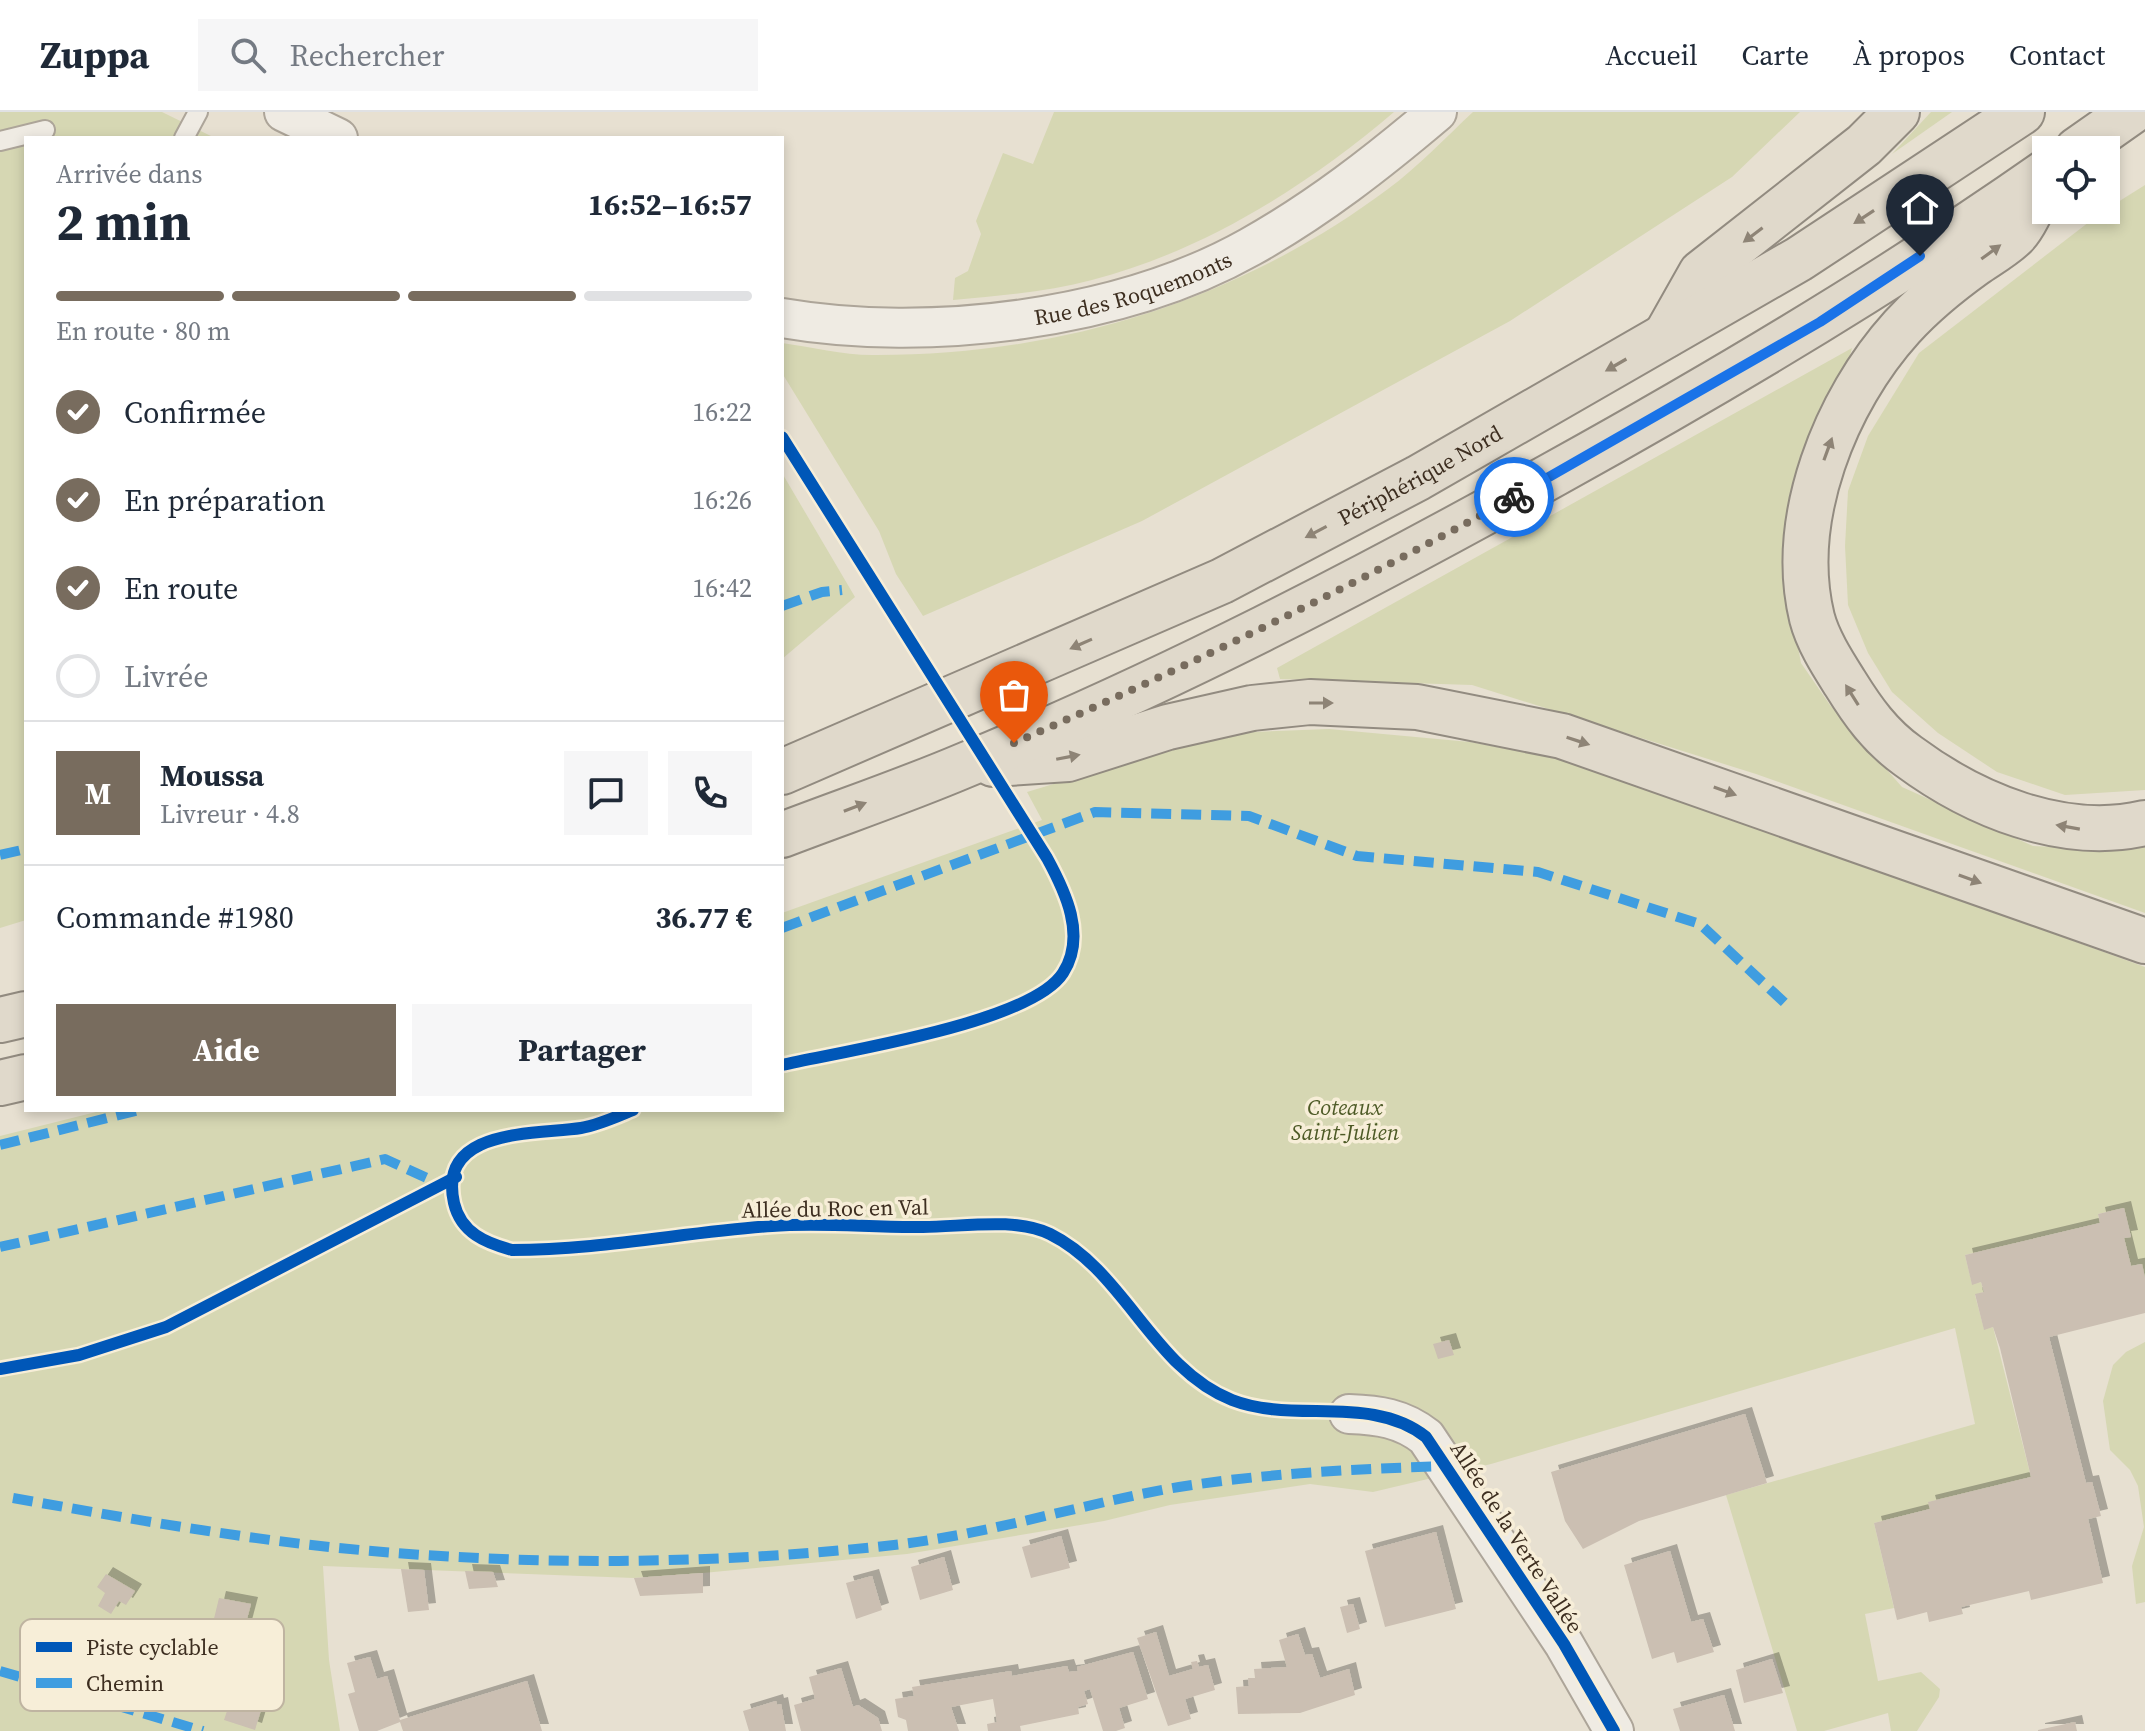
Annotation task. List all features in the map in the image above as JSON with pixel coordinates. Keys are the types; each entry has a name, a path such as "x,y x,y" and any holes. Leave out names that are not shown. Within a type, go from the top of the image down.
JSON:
{"highway":[{"path":"1664,338 1701,273 1853,155 1897,112"},
{"name":"Périphérique Nord","path":"784,771 1222,581 1418,478 1799,259 2022,112"},
{"path":"2097,136 2131,112"},
{"path":"784,834 963,766 1211,653 1434,542 1820,322 2032,183"},
{"path":"2032,202 2016,234 1960,275 1902,327 1844,409 1825,454 1808,534 1808,592 1813,622 1832,664 1865,717 1891,744 1939,780 2053,825 2089,831 2145,823"},
{"path":"963,766 1068,759 1168,727 1252,708 1310,702 1417,707 1577,740 2145,941"},
{"path":"0,1020 24,1014"},
{"path":"0,1083 24,1077"}],"street":[{"path":"284,112 334,136"},
{"name":"Rue des Roquemonts","path":"784,318 927,328 999,324 1147,292 1249,248 1364,174 1437,112"},
{"name":"Allée de la Verte Vallée","path":"1349,1414 1382,1416 1405,1423 1426,1437 1564,1644 1614,1731"}],"lane":[{"path":"185,136 198,112"},
{"path":"0,141 44,127"}],"green space":[{"path":"0,112 162,112 211,136 24,136 24,921 0,928"},
{"path":"1054,112 1394,112 1290,190 1214,234 1174,252 1075,284 953,300 955,278 968,271 981,234 976,221 1003,153 1033,164"},
{"path":"1473,112 1800,112 1732,177 1510,321 1142,521 923,616 896,574 879,531 784,376 784,343 861,355 942,353 1010,345 1078,332 1144,314 1208,291 1270,262 1330,228 1388,189"},
{"path":"1931,112 1952,112 1892,154"},
{"path":"2145,185 2145,790 2065,795 1997,772 1938,733 1892,692 1868,653 1848,605 1845,546 1848,491 1868,436 1919,353 2086,224 2120,224 2120,201"},
{"path":"1852,348 1788,594 1801,663 1830,705 1902,787 2033,846 2114,850 2145,844 2145,913 1756,774 1472,685 1280,679 1277,668"},
{"path":"784,476 855,597 784,657"},
{"name":"Coteaux Saint-Julien","path":"1329,729 1470,742 1550,757 1642,783 2145,967 2145,1278 2141,1264 2131,1266 2124,1238 2131,1237 2124,1208 2098,1214 2100,1223 1965,1255 1972,1284 1981,1282 1984,1292 1975,1295 1984,1329 1993,1327 2031,1477 1929,1502 1930,1509 1874,1523 1894,1608 1865,1614 1878,1681 1921,1672 1940,1689 1939,1697 1917,1731 1891,1731 1888,1713 1824,1731 1797,1731 1726,1495 1975,1424 1955,1328 1491,1464 1373,1492 1310,1484 1170,1505 1104,1521 907,1554 634,1578 323,1566 329,1660 340,1731 0,1731 0,1136 96,1112 784,1112 784,912 1042,820 1027,792 1186,744 1253,732"},
{"path":"2145,1342 2145,1602 2136,1604 2132,1566 2144,1527 2138,1486 2130,1470 2110,1450 2103,1401 2113,1365 2126,1352"}],"building":[{"path":"2124,1208 2131,1237 2124,1238 2131,1266 2142,1264 2145,1278 2145,1313 2049,1337 2086,1483 2092,1482 2101,1516 2088,1519 2103,1583 2031,1600 2029,1591 1961,1607 1963,1614 1929,1622 1927,1612 1897,1620 1874,1523 1930,1509 1928,1502 2031,1477 2000,1348 1993,1327 1984,1330 1975,1294 1984,1292 1981,1282 1972,1285 1965,1255 2100,1223 2098,1214"},
{"path":"1449,1340 1454,1355 1438,1359 1433,1344"},
{"path":"1745,1414 1767,1483 1639,1521 1583,1549 1565,1521 1551,1472"},
{"path":"1436,1532 1456,1609 1385,1627 1365,1551"},
{"path":"1061,1536 1070,1568 1031,1578 1022,1547"},
{"path":"1670,1551 1691,1622 1703,1619 1714,1652 1677,1663 1674,1652 1652,1659 1624,1565"},
{"path":"944,1557 953,1590 920,1600 911,1567"},
{"path":"401,1569 424,1570 429,1610 408,1612"},
{"path":"465,1571 493,1572 498,1587 469,1589"},
{"path":"703,1573 703,1593 640,1596 634,1578"},
{"path":"106,1574 135,1591 126,1605 119,1601 111,1614 98,1606 105,1593 97,1587"},
{"path":"872,1576 882,1610 856,1619 846,1583"},
{"path":"219,1598 251,1604 247,1619 214,1619"},
{"path":"1353,1604 1360,1629 1347,1633 1340,1607"},
{"path":"1156,1632 1169,1676 1193,1669 1191,1662 1197,1661 1199,1667 1208,1665 1215,1690 1185,1699 1191,1719 1168,1726 1137,1638"},
{"path":"1298,1634 1305,1655 1312,1654 1320,1678 1349,1669 1355,1695 1300,1713 1238,1714 1236,1687 1249,1686 1248,1678 1255,1678 1254,1669 1287,1667 1279,1640"},
{"path":"1133,1652 1148,1699 1119,1708 1125,1728 1116,1731 1103,1731 1090,1689 1084,1691 1088,1704 1078,1707 1079,1714 1020,1726 1021,1731 988,1731 987,1724 997,1722 993,1699 951,1707 959,1731 908,1731 906,1720 898,1717 895,1699 914,1696 912,1687 1011,1671 1012,1676 1067,1666 1069,1672 1078,1671 1077,1667"},
{"path":"370,1657 377,1679 387,1676 400,1720 527,1681 542,1731 403,1731 400,1722 377,1731 359,1731 348,1694 355,1692 347,1663"},
{"path":"1772,1659 1783,1693 1744,1703 1736,1670"},
{"path":"841,1668 853,1707 858,1705 878,1718 882,1731 801,1731 794,1705 815,1699 809,1677"},
{"path":"1724,1695 1735,1731 1680,1731 1673,1709"},
{"path":"776,1701 777,1705 781,1704 786,1731 749,1731 743,1711"},
{"path":"227,1711 261,1711 255,1730 224,1720"},
{"path":"2075,1722 2077,1731 2038,1731 2038,1730"}],"marked path":[{"path":"784,605 822,592 842,590"},
{"path":"784,927 1095,812 1249,816 1357,856 1538,872 1700,924 1786,1004"},
{"path":"0,855 24,849"},
{"path":"0,1145 131,1112"},
{"path":"0,1247 385,1159 440,1184"},
{"path":"13,1498 192,1529 327,1547 502,1559 633,1561 764,1556 894,1545 966,1534 1143,1494 1212,1482 1313,1472 1447,1466"},
{"path":"0,1671 20,1677"},
{"path":"135,1711 203,1731"}],"cycle path":[{"path":"784,440 1047,858 1066,899 1073,929 1070,959 1063,973 1044,991 1014,1006 933,1032 784,1065"},
{"name":"Allée du Roc en Val","path":"628,1112 588,1127 517,1135 475,1148 460,1160 453,1178 454,1203 462,1222 484,1240 512,1250 577,1247 791,1225 938,1227 1005,1224 1050,1234 1076,1250 1099,1271 1181,1366 1205,1385 1232,1400 1280,1410 1381,1416 1405,1424 1426,1437 1564,1644 1614,1731"},
{"path":"0,1369 79,1355 166,1327 456,1177"}],"way so far":[{"path":"1014,743 1211,653 1434,542 1514,497"}],"route":[{"path":"1514,497 1820,322 1920,256"}]}
